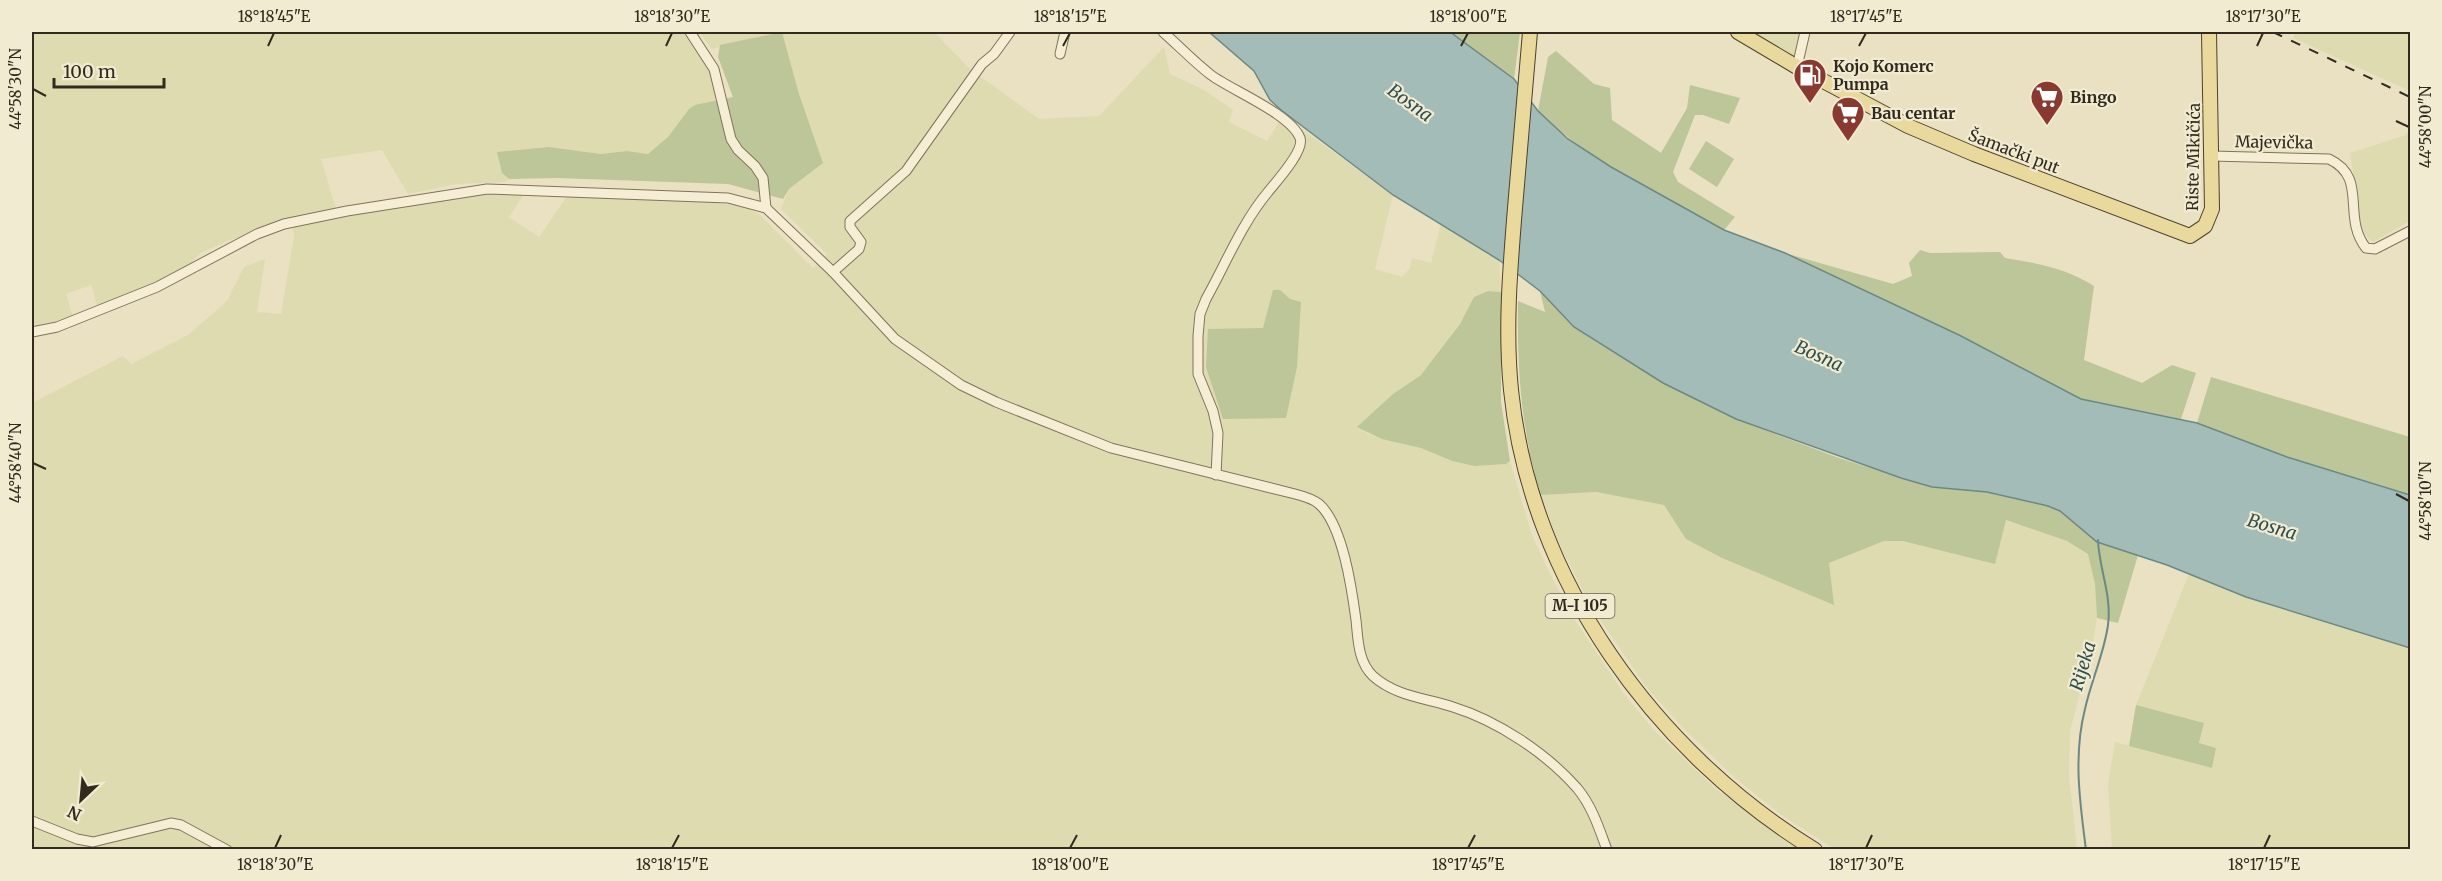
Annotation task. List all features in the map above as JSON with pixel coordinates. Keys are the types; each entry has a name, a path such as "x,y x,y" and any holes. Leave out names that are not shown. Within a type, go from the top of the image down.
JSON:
{"main road":[{"name":"M-I 105","path":"1530,32 1510,276 1509,358 1517,435 1541,523 1576,598 1619,668 1676,737 1731,789 1815,849"},
{"name":"Šamački put","path":"1738,32 1797,67 1908,126 2155,224"},
{"name":"Riste Mikičića","path":"2155,224 2190,236 2205,226 2212,209 2209,32"}],"street":[{"path":"690,32 714,69 731,139 763,178 766,208"},
{"path":"833,272 859,249 861,242 850,226 850,221 906,171 982,64 1001,46 1010,32"},
{"path":"1060,54 1065,32"},
{"path":"1163,32 1212,76 1251,97 1287,123 1300,137 1300,143 1285,171 1257,205 1200,314 1198,374 1213,411 1218,433 1216,476"},
{"path":"1797,67 1805,32"},
{"name":"Majevička","path":"2212,156 2329,159 2343,166 2351,180 2355,230 2366,248 2375,249 2410,231"},
{"path":"32,332 57,327 149,291 215,255 284,224 454,192 487,189 674,195 728,198 766,208 833,272 895,339 961,385 996,402 1111,448 1294,494 1318,503 1328,515 1338,539 1353,597 1360,651 1370,674 1397,691 1471,712 1492,723 1550,763 1578,789 1588,804 1607,849"},
{"path":"32,821 77,839 93,842 171,823 181,825 227,849"}],"shaded area":[{"path":"32,32 685,32 708,67 716,90 715,101 689,109 668,137 648,154 627,151 601,154 549,147 502,173 509,179 504,182 457,184 408,194 382,150 321,159 336,209 282,221 225,242 200,253 184,270 98,308 91,285 66,294 73,317 32,326"},
{"path":"699,32 782,32 712,49"},
{"path":"782,32 934,32 970,69 1039,119 1099,116 1164,47 1170,74 1204,90 1233,110 1229,122 1267,141 1282,117 1393,195 1375,269 1402,277 1410,268 1412,258 1431,263 1441,223 1499,260 1501,292 1488,291 1474,297 1460,324 1433,361 1421,375 1393,394 1366,433 1474,466 1506,464 1510,461 1532,535 1550,574 1575,620 1624,694 1653,729 1715,788 1800,849 32,850 32,403 123,356 131,364 188,335 227,301 244,267 265,259 257,312 281,314 294,236 292,225 464,195 524,194 509,217 539,237 568,195 681,199 743,206 760,215 813,268 827,254 781,209 789,189 823,163 799,94"},
{"path":"1753,32 1801,32 1794,58"},
{"path":"2296,32 2410,32 2410,91 2293,38"},
{"path":"2410,129 2410,221 2373,242 2362,231 2350,153 2406,135"},
{"path":"1596,492 1664,505 1686,539 1722,558 1833,604 1829,563 1884,541 1903,541 2005,520 2067,541 2089,554 2095,584 2097,618 2092,649 2070,731 2069,775 2077,849 1834,849 1780,814 1734,777 1685,730 1647,688 1590,605 1556,537 1541,495"},
{"path":"2189,574 2246,597 2410,648 2410,849 2112,850 2108,784 2115,742 2212,768 2216,748 2199,744 2204,723 2136,705"}],"green space":[{"path":"782,32 799,94 823,163 789,189 783,199 728,184 557,178 509,179 502,173 497,152 549,147 601,154 627,151 648,154 668,137 689,109 695,105 733,97 718,57 720,45"},
{"path":"1450,32 1520,32 1514,79"},
{"path":"1556,51 1594,84 1610,88 1612,120 1661,153 1687,108 1690,85 1740,98 1729,124 1703,115 1695,115 1673,172 1678,182 1735,217 1724,230 1603,162 1559,130 1538,111 1548,57"},
{"path":"1706,141 1734,159 1717,187 1689,169"},
{"path":"1920,250 1930,253 2000,252 2005,258 2040,264 2062,271 2094,286 2084,360 2142,383 2172,365 2196,373 2181,419 2081,399 1959,335 1785,253 1893,284 1912,276 1909,263"},
{"path":"1273,290 1280,290 1290,299 1301,302 1297,367 1286,418 1223,419 1206,367 1208,329 1263,328"},
{"path":"1488,291 1501,292 1501,402 1510,461 1506,464 1474,466 1452,461 1421,448 1382,439 1357,427 1393,394 1421,375 1460,324 1474,297"},
{"path":"1540,291 1574,327 1598,343 1663,383 1736,419 1839,458 1932,487 1987,492 2048,506 2060,511 2097,542 2138,555 2118,623 2097,618 2095,584 2088,554 2067,541 2006,520 1995,564 1903,541 1884,541 1829,563 1834,605 1722,558 1686,539 1664,505 1596,492 1541,495 1525,424 1518,326 1518,301 1545,312"},
{"path":"2211,377 2410,437 2410,495 2287,457 2197,423"},
{"path":"2136,705 2204,723 2199,743 2216,748 2212,768 2129,746"}],"water":[{"name":"Bosna","path":"1209,32 1450,32 1514,79 1538,111 1568,139 1611,167 1724,230 1785,253 1959,335 2081,399 2197,423 2287,457 2410,495 2410,648 2246,597 2167,565 2097,542 2060,511 2048,506 1987,492 1932,487 1901,478 1736,419 1663,383 1574,327 1540,291 1499,260 1393,195 1281,110 1270,100 1254,71"}],"waterway":[{"name":"Rijeka","path":"2086,850 2079,780 2079,744 2081,727 2106,636 2109,614 2098,540"}],"railway":[{"path":"2273,32 2410,97"}],"place":[{"name":"Kojo Komerc Pumpa","path":"1810,104"},
{"name":"Bingo","path":"2047,126"},
{"name":"Bau centar","path":"1848,142"}]}
